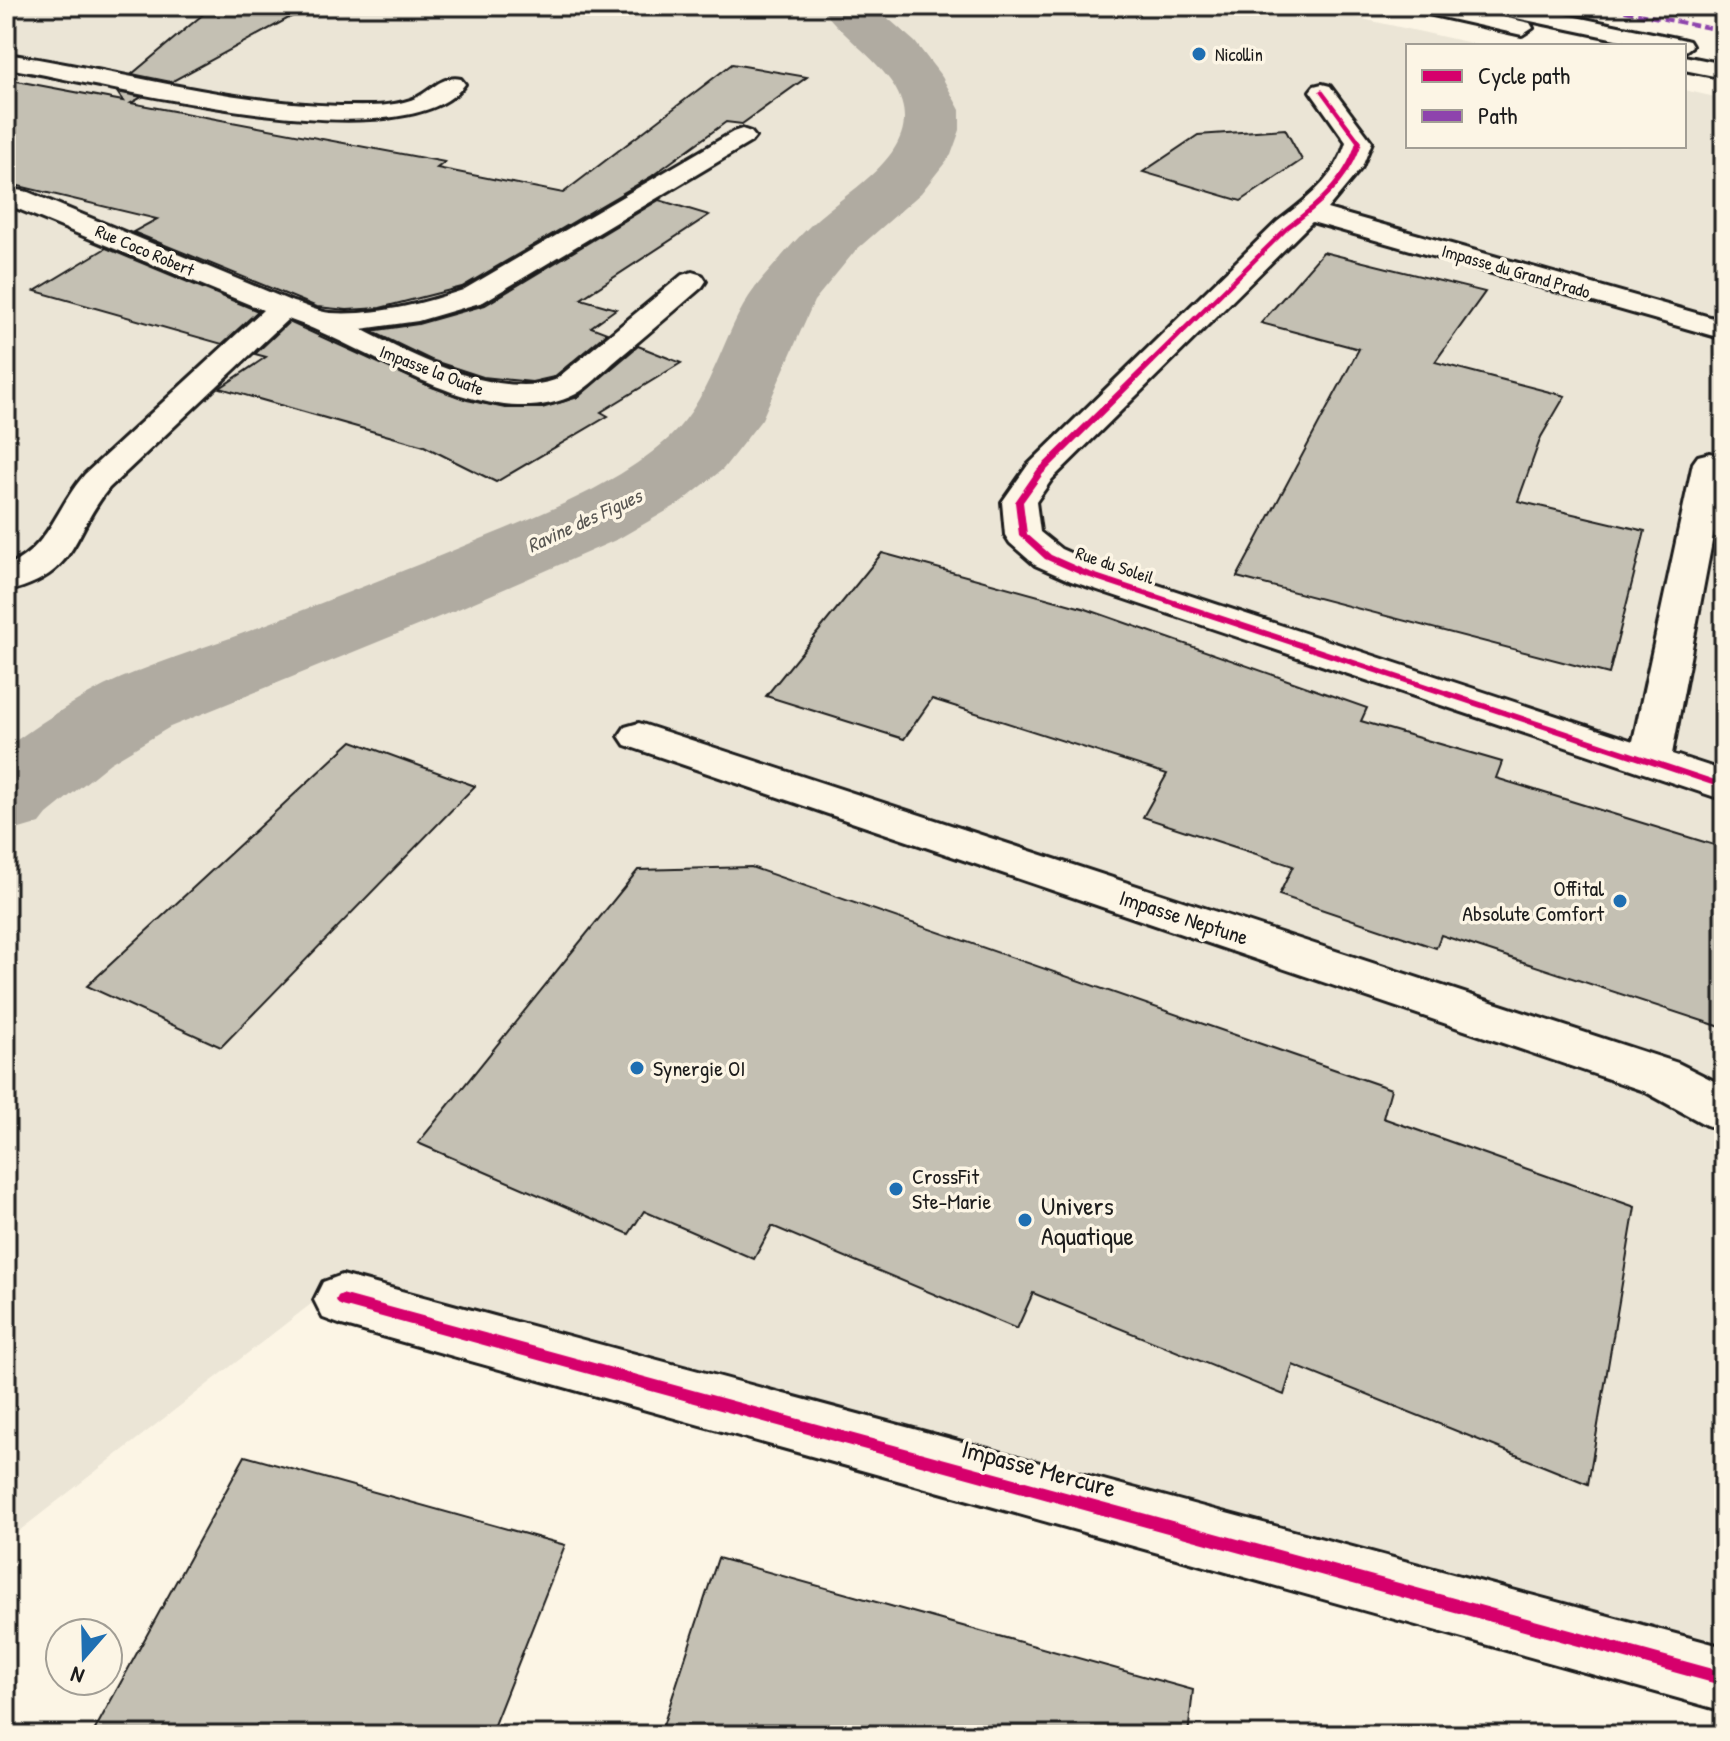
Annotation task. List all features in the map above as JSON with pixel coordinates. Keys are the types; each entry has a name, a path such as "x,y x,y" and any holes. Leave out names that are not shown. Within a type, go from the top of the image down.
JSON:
{"main road":[{"path":"1423,6 1598,44"},
{"path":"1492,6 1673,44"},
{"path":"1686,47 1724,55"},
{"path":"6,61 244,105 317,112 370,113 415,107 437,97 453,84"},
{"path":"1686,63 1724,71"},
{"name":"Rue du Soleil","path":"1322,91 1359,142 1356,158 1308,212 1287,228 1040,472 1019,502 1023,535 1048,557 1084,573 1724,786"},
{"path":"326,322 403,317 441,309 473,296 742,137"},
{"name":"Rue Coco Robert","path":"6,196 19,198 283,308"},
{"name":"Impasse du Grand Prado","path":"1308,212 1724,330"},
{"name":"Impasse la Ouate","path":"283,308 326,322 380,351 471,387 504,395 540,396 566,387 692,281"},
{"path":"6,581 34,568 58,547 81,500 97,481 283,308"},
{"path":"1650,760 1710,463"},
{"name":"Impasse Neptune","path":"639,736 1661,1077 1724,1110"},
{"name":"Impasse Mercure","path":"342,1300 1724,1679"}],"shaded area":[{"path":"6,6 1304,6 1476,44 1406,44 1406,148 1686,148 1686,90 1724,99 1724,1682 311,1304 6,1541"}],"building":[{"path":"213,6 311,6 171,82 132,74"},
{"path":"732,64 807,77 742,124 726,122 652,176 462,287 380,308 347,310 317,307 133,232 157,219 6,183 6,79 123,101 117,92 142,97 131,103 445,162 437,168 563,193"},
{"path":"1285,129 1302,160 1241,201 1143,172 1198,135"},
{"path":"659,200 709,215 581,299 616,309 591,327 607,333 554,377 532,382 483,377 431,360 371,331 418,324 485,305"},
{"path":"106,248 258,311 222,344 35,291"},
{"path":"1323,252 1485,292 1435,362 1565,396 1541,437 1518,501 1645,531 1609,674 1237,577 1359,349 1261,323"},
{"path":"289,322 429,386 467,400 505,408 542,408 578,397 638,346 681,363 601,412 608,416 496,482 424,446 220,388 266,357 255,354"},
{"path":"882,553 1086,609 1367,708 1361,721 1502,762 1496,778 1724,848 1724,1028 1441,935 1436,948 1279,895 1293,866 1143,817 1167,774 932,699 904,739 766,696"},
{"path":"352,741 475,786 221,1047 87,986"},
{"path":"751,867 1391,1089 1383,1118 1635,1207 1588,1484 1293,1365 1284,1395 1033,1293 1017,1329 772,1226 754,1259 644,1211 629,1234 418,1143 638,870"},
{"path":"245,1456 565,1545 490,1735 92,1735 113,1697 124,1697 124,1677"},
{"path":"718,1558 1193,1690 1188,1735 660,1735"}],"waterway":[{"name":"Ravine des Figues","path":"6,800 13,791 77,741 138,706 426,592 590,522 655,486 696,453 725,419 783,296 833,238 900,180 922,155 932,130 932,110 923,89 897,53 845,6"}],"marked path":[{"path":"1599,6 1724,31"}],"cycle path":[{"path":"1322,91 1359,142 1341,179 1287,228 1040,472 1019,502 1023,535 1048,557 1084,573 1724,786"},
{"path":"342,1300 1724,1679"}],"place":[{"name":"Nicollin","path":"1199,54"},
{"name":"Offital Absolute Comfort","path":"1620,901"},
{"name":"Synergie OI","path":"637,1068"},
{"name":"CrossFit Ste-Marie","path":"896,1189"},
{"name":"Univers Aquatique","path":"1025,1220"}]}
